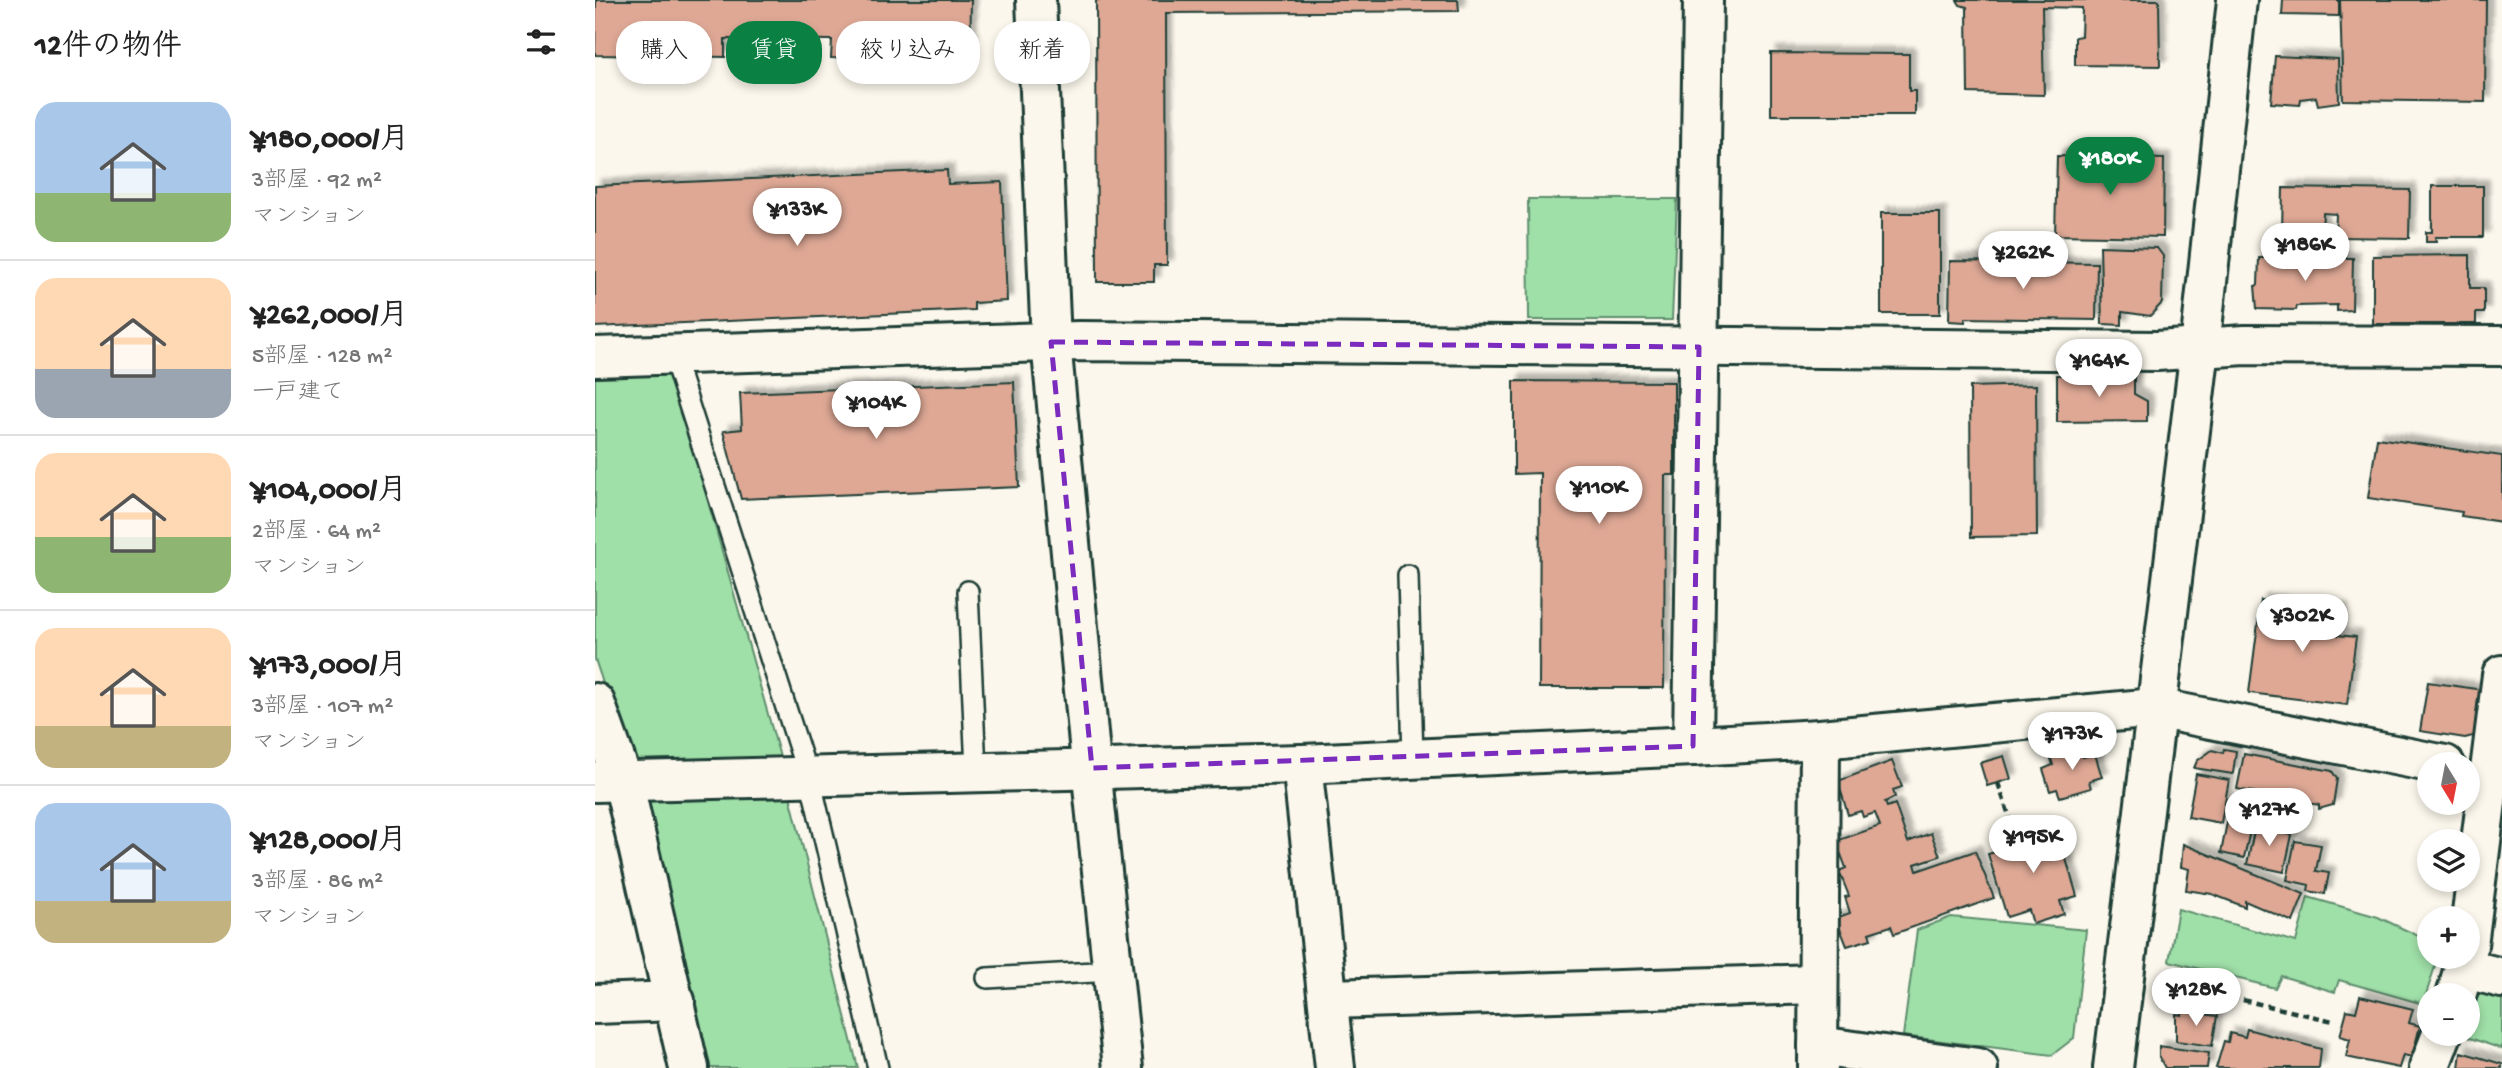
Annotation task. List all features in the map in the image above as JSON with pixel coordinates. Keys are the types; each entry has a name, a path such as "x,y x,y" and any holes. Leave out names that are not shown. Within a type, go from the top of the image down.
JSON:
{"street":[{"path":"1036,0 1051,342 1091,768 1123,1068"},
{"path":"1693,746 1703,0"},
{"path":"2113,1068 2200,348 2237,0"},
{"path":"595,358 1051,342 2157,351 2245,345 2502,346"},
{"path":"2471,906 2502,675"},
{"path":"595,703 609,781 675,1001 689,1068"},
{"path":"609,781 1302,764 1693,746 1820,739 2155,708 2417,759"},
{"path":"1820,739 1818,1057 1978,1068"},
{"path":"1302,764 1335,1068"},
{"path":"2464,969 2502,978"},
{"path":"1329,999 1817,984"},
{"path":"595,1004 675,1001"},
{"path":"2429,1068 2437,1046"}],"lane":[{"path":"673,355 809,777 878,1068"},
{"path":"1408,575 1413,759"},
{"path":"968,591 976,771"},
{"path":"988,978 1112,971"}],"path":[{"path":"1999,783 2013,827"},
{"path":"2161,981 2333,1021"}],"highlighted area":[{"path":"1051,342 1699,347 1693,746 1092,768"}],"green space":[{"path":"1528,199 1677,199 1672,320 1529,320"},
{"path":"671,370 782,764 858,1068 705,1068 638,789 595,659 595,375"},
{"path":"2308,897 2378,917 2417,935 2417,969 2434,969 2430,983 2417,983 2417,1002 2339,980 2335,992 2281,976 2275,988 2169,961 2178,909 2296,942"},
{"path":"1951,917 2086,930 2074,1038 2052,1055 1903,1036 1917,930"},
{"path":"2487,991 2502,995 2502,1049 2480,1041 2480,994"}],"building":[{"path":"596,0 971,0 971,21 836,21 836,58 831,58 832,40 822,40 822,21 726,21 725,57 712,57 712,21 616,21 616,55 595,55"},
{"path":"1096,0 1458,0 1459,11 1166,13 1167,265 1154,265 1154,282 1097,282"},
{"path":"1957,0 2159,0 2160,66 2075,65 2075,37 2081,36 2082,8 2042,7 2044,95 1968,93 1967,7 1960,5"},
{"path":"2283,0 2339,0 2339,16 2282,15"},
{"path":"2340,0 2486,0 2485,102 2343,100"},
{"path":"1771,53 1909,54 1909,91 1915,91 1915,115 1771,115"},
{"path":"2275,56 2338,59 2339,102 2318,105 2316,97 2301,99 2300,105 2271,103"},
{"path":"2057,156 2164,159 2163,237 2055,235"},
{"path":"947,170 948,184 1002,182 1007,301 974,303 974,310 595,327 595,186"},
{"path":"2432,186 2483,186 2483,237 2435,237 2436,242 2426,242 2426,232 2432,232"},
{"path":"2283,188 2410,190 2409,238 2335,237 2336,214 2323,213 2322,232 2282,232"},
{"path":"1881,213 1940,213 1940,314 1881,314"},
{"path":"2100,246 2157,248 2163,256 2162,303 2150,316 2122,312 2122,325 2102,324"},
{"path":"2470,255 2470,288 2484,288 2484,313 2476,313 2476,324 2373,324 2373,256"},
{"path":"2259,258 2353,258 2352,310 2337,311 2337,305 2297,306 2296,310 2257,309 2255,286 2258,285"},
{"path":"1950,261 2097,263 2096,320 1965,318 1965,322 1949,321"},
{"path":"2134,374 2134,394 2147,401 2147,421 2057,422 2057,375"},
{"path":"1514,381 1674,382 1674,475 1665,475 1664,688 1539,688 1540,473 1514,474"},
{"path":"1014,382 1019,487 741,499 723,431 742,429 740,393"},
{"path":"2036,385 2037,536 1971,537 1970,387"},
{"path":"2377,438 2502,456 2502,522 2461,516 2462,512 2368,498"},
{"path":"2261,600 2342,610 2338,635 2356,637 2347,705 2249,693"},
{"path":"2428,682 2484,690 2477,735 2465,738 2420,731"},
{"path":"2080,747 2083,757 2095,754 2102,777 2089,781 2091,788 2060,797 2057,789 2050,791 2043,769 2053,765 2050,756"},
{"path":"2224,749 2236,751 2233,774 2194,768 2197,761 2212,750 2223,753"},
{"path":"2244,754 2332,771 2337,779 2333,805 2319,809 2319,805 2237,789"},
{"path":"2004,756 2011,779 1987,786 1980,763"},
{"path":"1892,761 1902,787 1893,790 1895,797 1885,802 1887,807 1895,804 1908,842 1931,833 1940,856 1915,864 1917,871 1975,851 1994,898 1894,934 1891,926 1869,933 1871,939 1847,946 1836,918 1850,913 1845,897 1849,896 1839,871 1846,868 1836,841 1880,826 1875,813 1863,817 1861,811 1848,815 1838,781"},
{"path":"2196,774 2229,780 2221,823 2188,817"},
{"path":"2228,817 2251,826 2244,858 2221,853"},
{"path":"2256,822 2273,825 2272,831 2292,835 2284,872 2247,864"},
{"path":"2037,827 2040,837 2058,832 2077,896 2060,901 2064,914 2033,924 2029,910 2007,917 1988,854 2006,849 2003,838"},
{"path":"2295,841 2321,845 2316,871 2329,873 2325,894 2308,891 2309,885 2287,880"},
{"path":"2183,844 2304,894 2293,922 2245,901 2245,907 2212,894 2186,890 2189,869 2181,867"},
{"path":"2360,996 2413,1009 2409,1023 2417,1025 2417,1038 2412,1057 2403,1055 2399,1068 2346,1057 2350,1039 2340,1036 2347,1010 2356,1012"},
{"path":"2182,1011 2217,1016 2212,1046 2176,1041 2176,1014 2182,1015"},
{"path":"2247,1029 2321,1049 2319,1068 2216,1068 2224,1041 2228,1042 2230,1033 2245,1037"},
{"path":"2159,1046 2209,1053 2207,1068 2165,1068 2159,1057"},
{"path":"2461,1052 2502,1064 2502,1068 2459,1068"}]}
